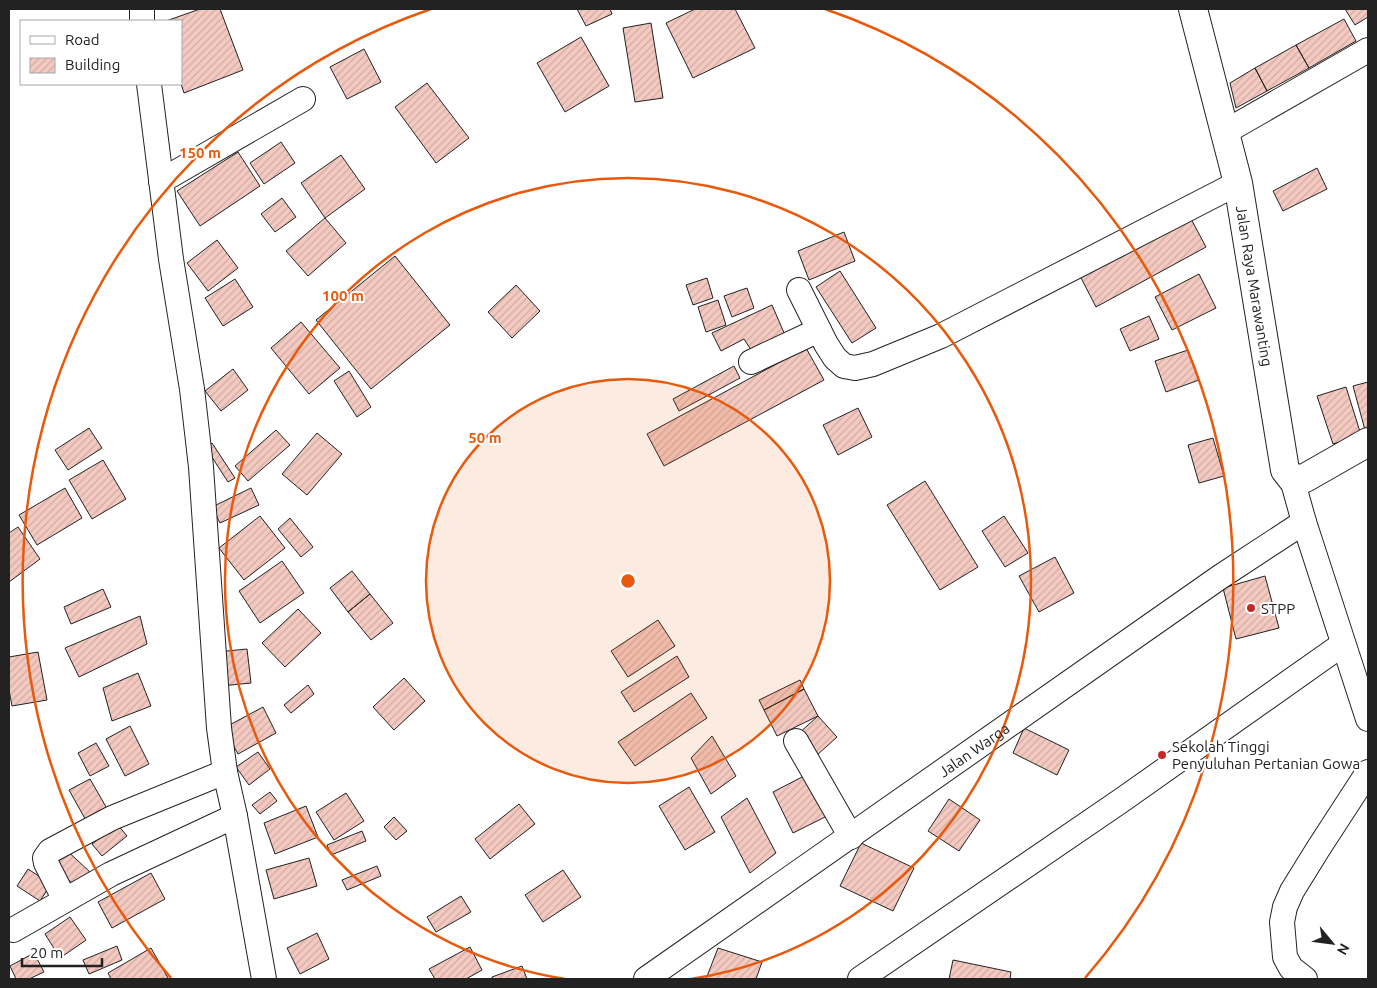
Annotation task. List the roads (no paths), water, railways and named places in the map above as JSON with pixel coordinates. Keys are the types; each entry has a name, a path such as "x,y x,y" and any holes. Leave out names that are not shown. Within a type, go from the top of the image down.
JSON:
{"street":[{"name":"Jalan Raya Marawanting","path":"1193,9 1238,184 1285,470 1292,479"},
{"path":"1225,132 1368,50"},
{"path":"149,85 161,181 192,389 201,467 219,728 225,772 235,816 264,979"},
{"path":"161,181 303,99"},
{"path":"799,290 835,358 844,366 855,368 873,364 941,336 1238,184"},
{"path":"751,362 819,330"},
{"path":"1368,442 1305,478 1292,479 1368,720"},
{"name":"Jalan Warga","path":"646,979 1220,577 1304,522"},
{"path":"860,979 1130,795 1343,644"},
{"path":"796,741 851,837"},
{"path":"65,900 46,863 45,858 50,852 112,818 225,772"},
{"path":"1305,979 1290,968 1285,957 1282,922 1285,907 1313,858 1368,772"},
{"path":"14,930 111,874 235,816"}],"place":[{"name":"STPP","path":"1251,608"},
{"name":"Sekolah Tinggi Penyuluhan Pertanian Gowa","path":"1162,755"}]}
